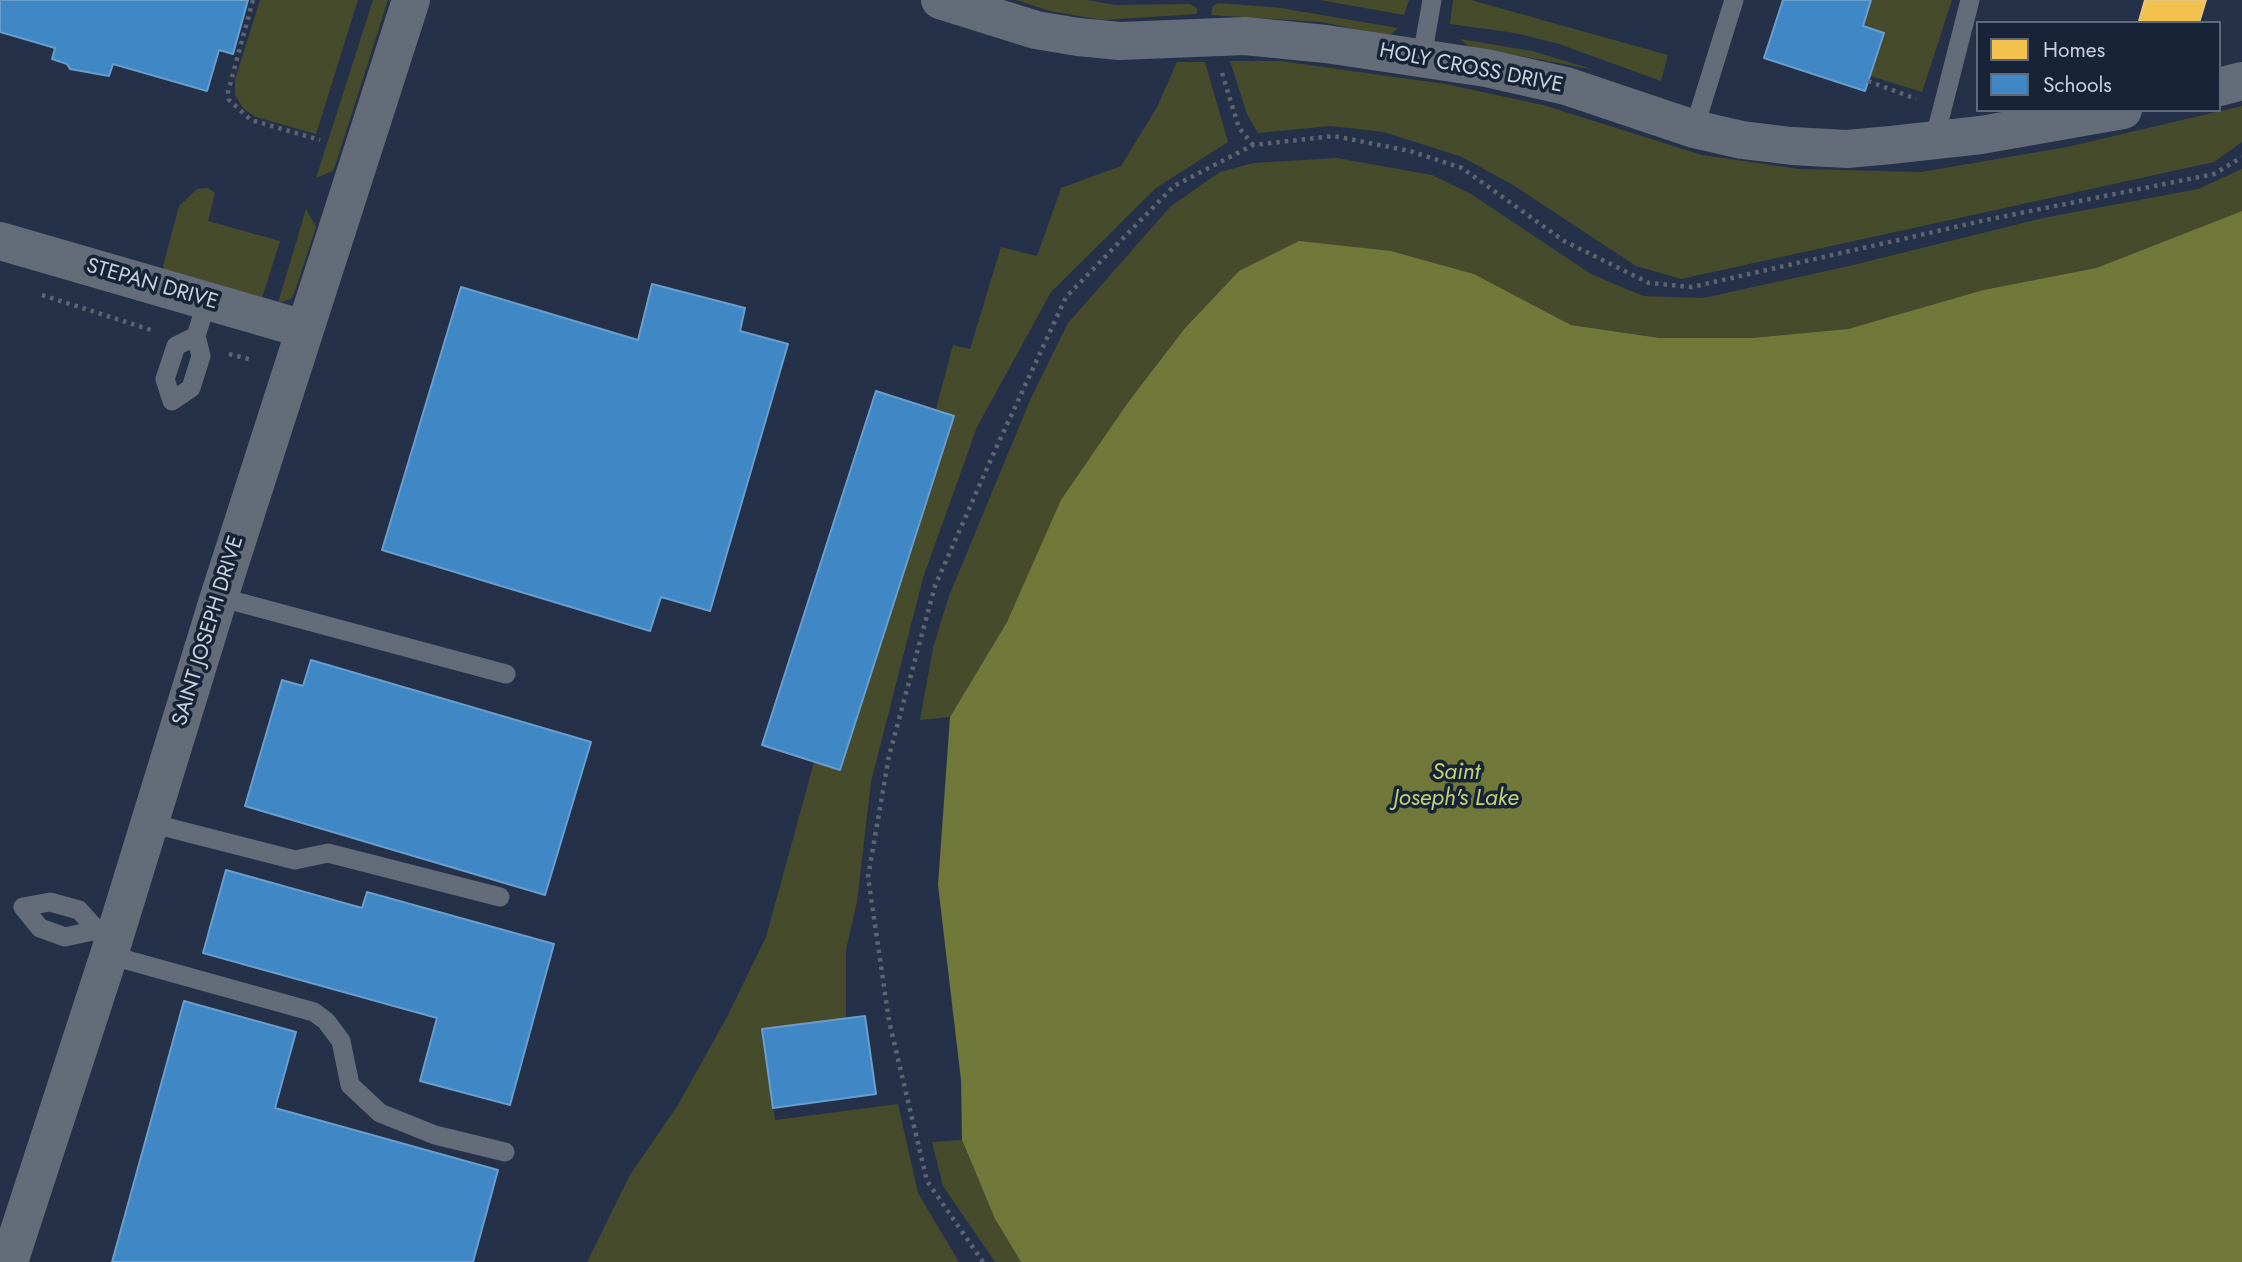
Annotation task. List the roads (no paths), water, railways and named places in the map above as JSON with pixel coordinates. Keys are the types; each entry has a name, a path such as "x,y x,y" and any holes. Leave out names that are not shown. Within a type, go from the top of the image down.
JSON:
{"street":[{"name":"SAINT JOSEPH DRIVE","path":"9,1262 107,940 150,823 219,597 411,0"},
{"name":"HOLY CROSS DRIVE","path":"940,0 1036,30 1079,37 1120,41 1245,36 1422,57 1566,86 1695,129 1742,140 1818,149 1934,141 2111,112"},
{"path":"2221,86 2242,81"},
{"name":"STEPAN DRIVE","path":"0,241 197,331 304,329"}],"lane":[{"path":"1422,57 1433,0"},
{"path":"1695,129 1734,0"},
{"path":"1934,141 1970,0"},
{"path":"219,597 506,674"},
{"path":"150,823 295,860 328,853 500,897"},
{"path":"107,940 314,1012 326,1021 341,1041 350,1085 380,1113 435,1135 505,1152"}],"water":[{"name":"Saint Joseph's Lake","path":"2242,211 2242,1262 1021,1262 995,1219 962,1140 961,1080 938,885 950,717 1007,622 1061,500 1129,401 1185,328 1239,271 1299,241 1391,251 1474,274 1571,325 1660,338 1751,338 1848,329 1983,290 2096,268"}]}
